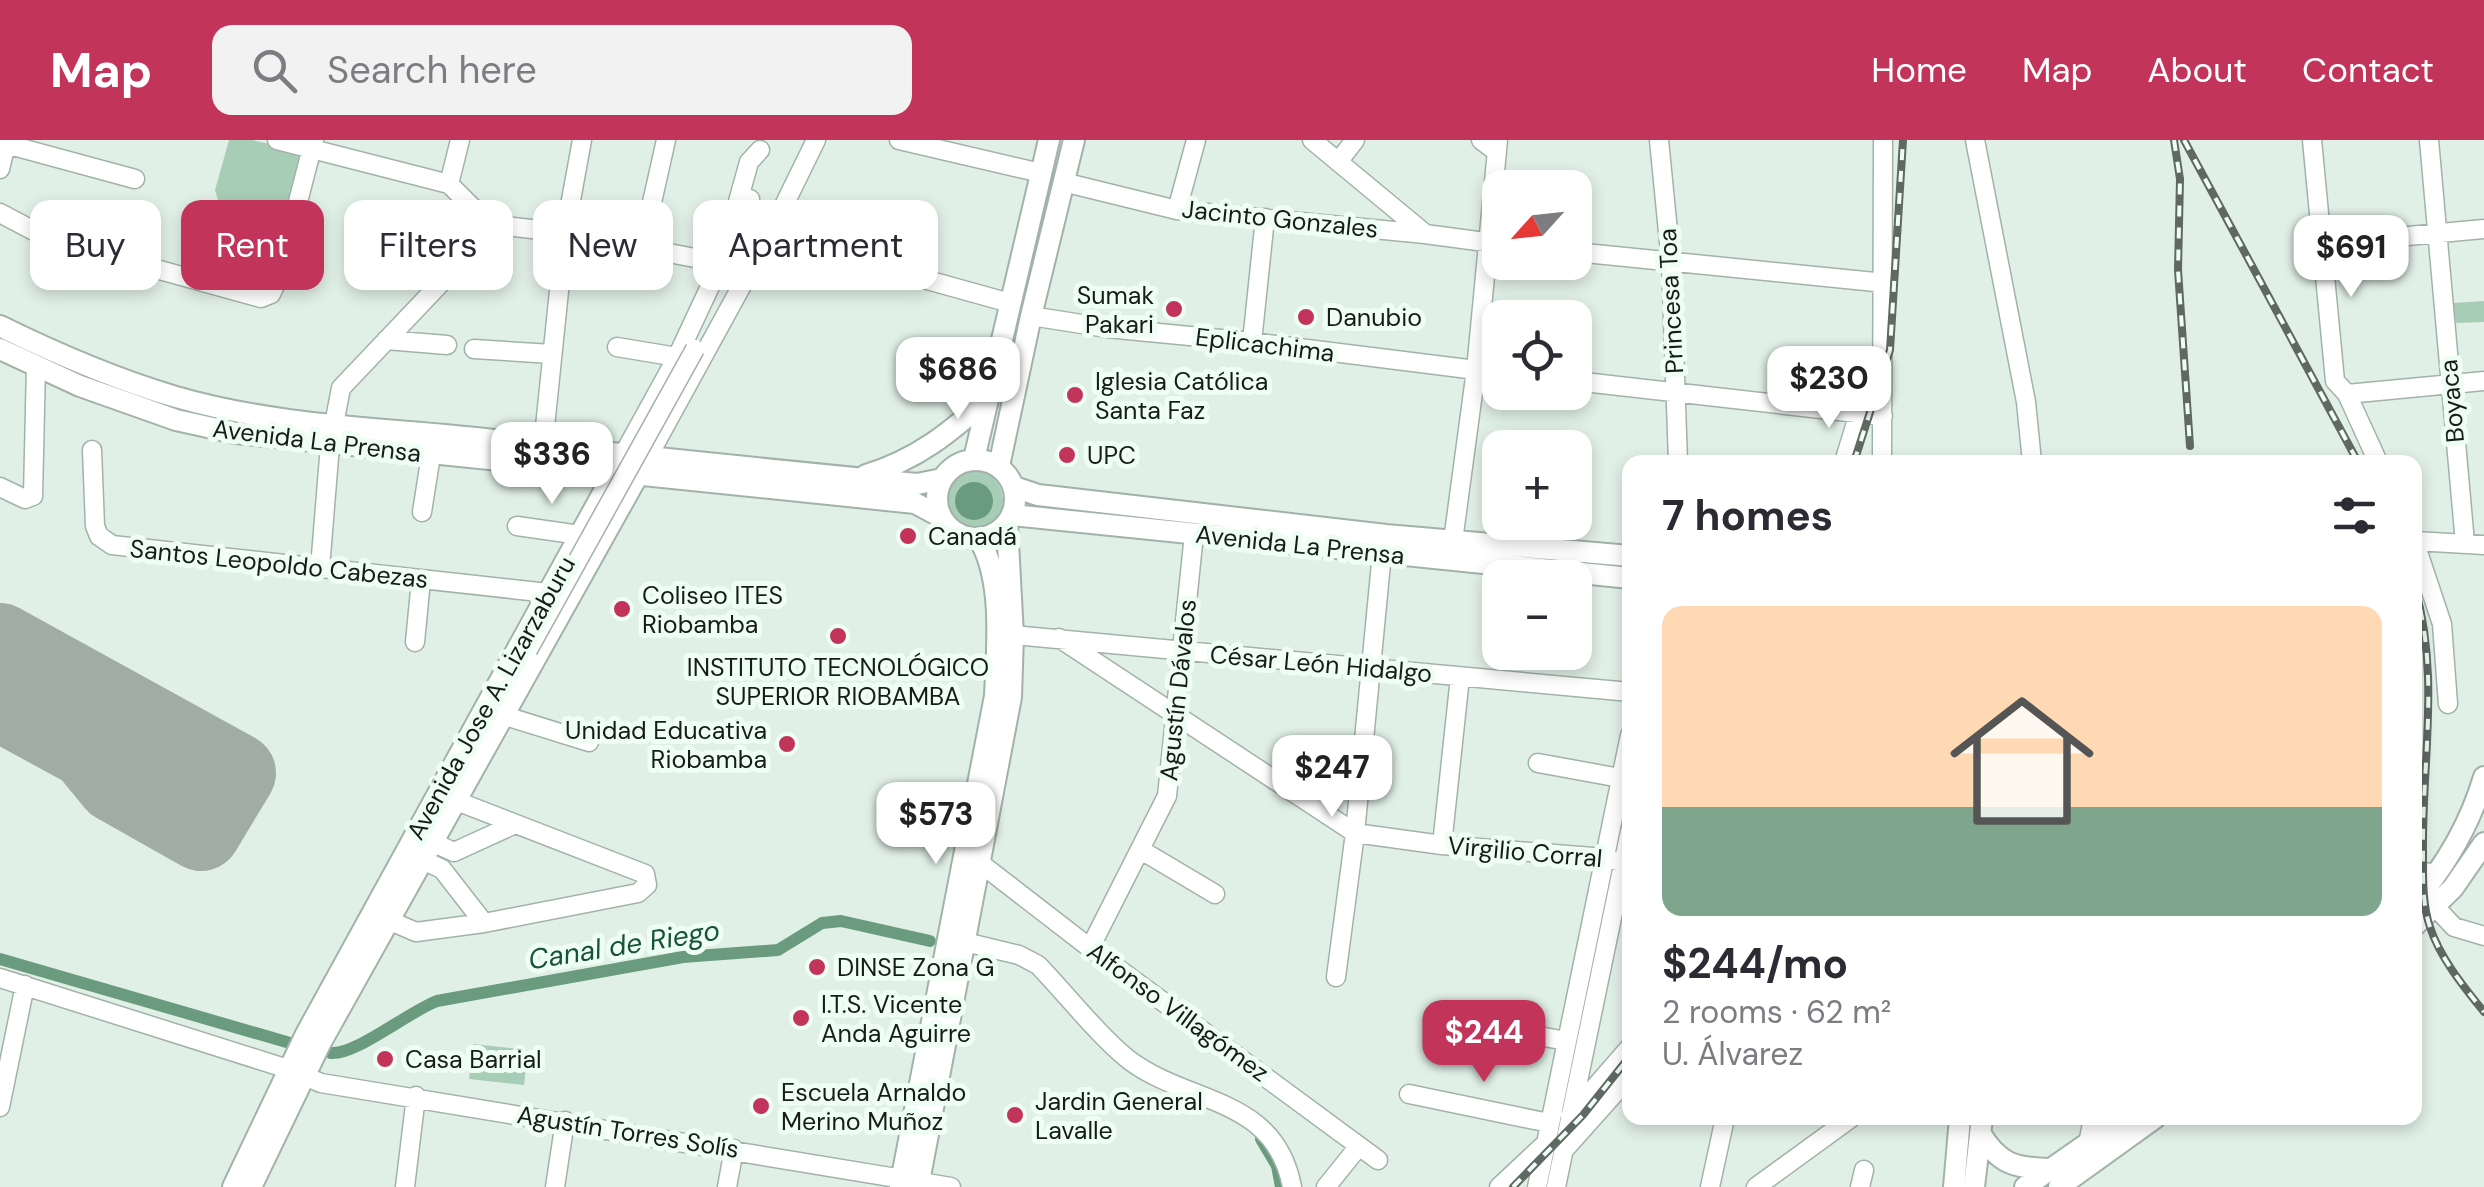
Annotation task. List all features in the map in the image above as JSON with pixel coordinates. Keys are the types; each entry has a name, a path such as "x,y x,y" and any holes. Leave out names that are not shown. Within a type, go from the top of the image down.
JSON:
{"main road":[{"path":"974,459 1050,140"},
{"path":"999,466 1030,316 1074,140"},
{"name":"Avenida La Prensa","path":"0,326 82,364 178,398 332,435 431,455 554,467 619,463"},
{"name":"Avenida La Prensa","path":"0,350 80,386 176,420 235,434 542,446 619,463 916,503 942,517"},
{"path":"856,478 894,467 930,448 990,397"},
{"path":"910,1183 965,942 1012,698 1010,520 1016,502 1014,487 999,466 974,459 950,469 942,479 937,498 942,517 957,534 990,536 1010,520"},
{"name":"Avenida Jose A. Lizarzaburu","path":"250,1187 296,1073 388,920 420,851 454,800 502,704 548,593 619,463"},
{"name":"Avenida La Prensa","path":"643,466 917,484 942,479"},
{"name":"Avenida Jose A. Lizarzaburu","path":"233,1187 502,704 643,466"},
{"path":"554,467 579,479 594,510"},
{"name":"Avenida La Prensa","path":"1014,487 1038,494 1453,541 1622,555"},
{"name":"Avenida La Prensa","path":"1010,520 1194,534 1622,577"},
{"path":"910,1183 995,696 997,634 991,568 979,538"},
{"path":"2423,888 2457,845 2484,777"},
{"path":"2423,888 2484,843"},
{"path":"1954,1187 1959,1125"},
{"path":"1981,1125 1992,1153 2018,1168 2054,1178"},
{"path":"1974,1187 1981,1125"},
{"path":"2054,1178 2088,1144 2114,1125"},
{"path":"2025,1187 2054,1178 2144,1125"}],"street":[{"path":"277,140 313,144 449,184 465,200"},
{"path":"449,184 460,140"},
{"path":"571,200 582,140"},
{"path":"653,200 666,140"},
{"path":"899,140 1041,172"},
{"path":"1177,210 1196,140"},
{"path":"1312,140 1424,234"},
{"path":"1338,162 1355,140"},
{"path":"1480,140 1498,146"},
{"name":"Princesa Toa","path":"1658,140 1671,262 1678,455"},
{"path":"1882,455 1884,140"},
{"path":"1975,140 2026,402 2031,455"},
{"path":"2312,140 2335,381 2347,394 2375,455"},
{"name":"Boyaca","path":"2429,140 2451,384 2474,544"},
{"path":"0,170 7,142 135,179"},
{"path":"0,212 51,240 261,298 271,294 278,279 313,144"},
{"path":"782,200 814,144"},
{"name":"Avenida Jose A. Lizarzaburu","path":"787,200 814,144"},
{"path":"750,200 762,145"},
{"name":"Avenida Jose A. Lizarzaburu","path":"742,200 749,162 762,145"},
{"name":"Jacinto Gonzales","path":"1063,182 1177,210 1482,242"},
{"path":"1252,342 1265,218"},
{"path":"2322,244 2484,228"},
{"path":"1592,254 1884,283"},
{"path":"1453,541 1488,280"},
{"path":"938,283 1010,303"},
{"path":"320,568 332,435 341,388 434,290"},
{"path":"542,446 559,290"},
{"name":"Avenida Jose A. Lizarzaburu","path":"619,463 716,290"},
{"path":"590,742 502,704 717,290"},
{"name":"Avenida Jose A. Lizarzaburu","path":"643,466 739,290"},
{"name":"Eplicachima","path":"1030,316 1482,371"},
{"path":"386,340 447,346"},
{"path":"617,347 677,357"},
{"path":"474,349 552,354"},
{"path":"0,487 25,499 33,496 36,365"},
{"path":"2347,394 2484,381"},
{"path":"1592,383 1883,416"},
{"path":"1846,455 1859,413"},
{"name":"Santos Leopoldo Cabezas","path":"92,450 96,526 99,536 112,544 548,593"},
{"path":"422,512 431,455"},
{"path":"517,526 580,534"},
{"name":"Agustín Dávalos","path":"1090,948 1166,796 1194,534"},
{"path":"2422,542 2474,544"},
{"path":"1336,977 1355,833 1382,553"},
{"path":"2422,563 2442,624 2448,704"},
{"path":"415,642 421,580"},
{"name":"César León Hidalgo","path":"1013,635 1622,691"},
{"name":"Virgilio Corral","path":"1059,638 1355,833 1622,862"},
{"path":"1442,844 1460,676"},
{"path":"1538,763 1620,778"},
{"path":"1556,1187 1549,1123 1622,769"},
{"path":"388,920 416,932 638,893 647,884 644,874 454,800"},
{"path":"420,851 454,852 513,826"},
{"path":"1141,850 1216,894"},
{"path":"420,851 442,869 484,922"},
{"name":"Alfonso Villagómez","path":"980,862 1378,1160"},
{"path":"1534,1183 1568,1118 1622,885"},
{"path":"2423,888 2454,927 2484,936"},
{"path":"965,942 1019,955 1038,965 1130,1060 1243,1112 1277,1148 1292,1187"},
{"name":"Agustín Torres Solís","path":"0,978 321,1083 951,1187"},
{"path":"0,1107 24,985"},
{"path":"1454,1020 1566,1041"},
{"path":"1568,1118 1622,1057"},
{"path":"1499,1187 1554,1147 1622,1083"},
{"path":"1409,1094 1549,1123"},
{"path":"405,1187 416,1096"},
{"path":"555,1187 565,1121"},
{"path":"1710,1187 1723,1125"},
{"path":"1756,1187 1841,1125"},
{"path":"2088,1144 2092,1125"},
{"path":"1326,1187 1359,1146"},
{"path":"727,1187 734,1149"}],"shaded area":[{"path":"229,140 252,140 305,152 290,200 218,200 215,190"},
{"path":"2484,301 2484,322 2456,323 2453,303"},
{"path":"974,471 994,480 1003,500 994,520 974,529 954,520 945,500 954,480"},
{"path":"974,482 987,488 993,501 987,514 974,520 961,514 955,501 961,488"},
{"path":"473,1044 528,1050 524,1085 469,1079"}],"waterway":[{"name":"Canal de Riego","path":"331,1053 354,1047 437,1001 683,957 778,950 822,923 841,921 930,941"},
{"name":"Canal de Riego","path":"0,959 290,1043"},
{"name":"Canal de Riego","path":"1261,1139 1277,1166 1281,1187"}],"runway":[{"path":"0,643 236,773 201,831 116,783 88,749 0,701"}],"railway":[{"path":"1856,455 1890,350 1903,140"},
{"path":"2174,140 2180,179 2178,270 2190,446"},
{"path":"2184,140 2354,455"},
{"path":"2422,621 2428,686 2423,817 2426,909 2440,950 2484,1012"},
{"path":"1513,1187 1583,1115 1622,1066"}],"place":[{"name":"Sumak Pakari","path":"1174,309"},
{"name":"Danubio","path":"1306,317"},
{"name":"Iglesia Católica Santa Faz","path":"1075,395"},
{"name":"UPC","path":"1067,455"},
{"name":"Canadá","path":"908,536"},
{"name":"Coliseo ITES Riobamba","path":"622,609"},
{"name":"INSTITUTO TECNOLÓGICO SUPERIOR RIOBAMBA","path":"838,636"},
{"name":"Unidad Educativa Riobamba","path":"787,744"},
{"name":"DINSE Zona G","path":"817,967"},
{"name":"I.T.S. Vicente Anda Aguirre","path":"801,1018"},
{"name":"Casa Barrial","path":"385,1059"},
{"name":"Escuela Arnaldo Merino Muñoz","path":"761,1106"},
{"name":"Jardin General Lavalle","path":"1015,1115"}]}
